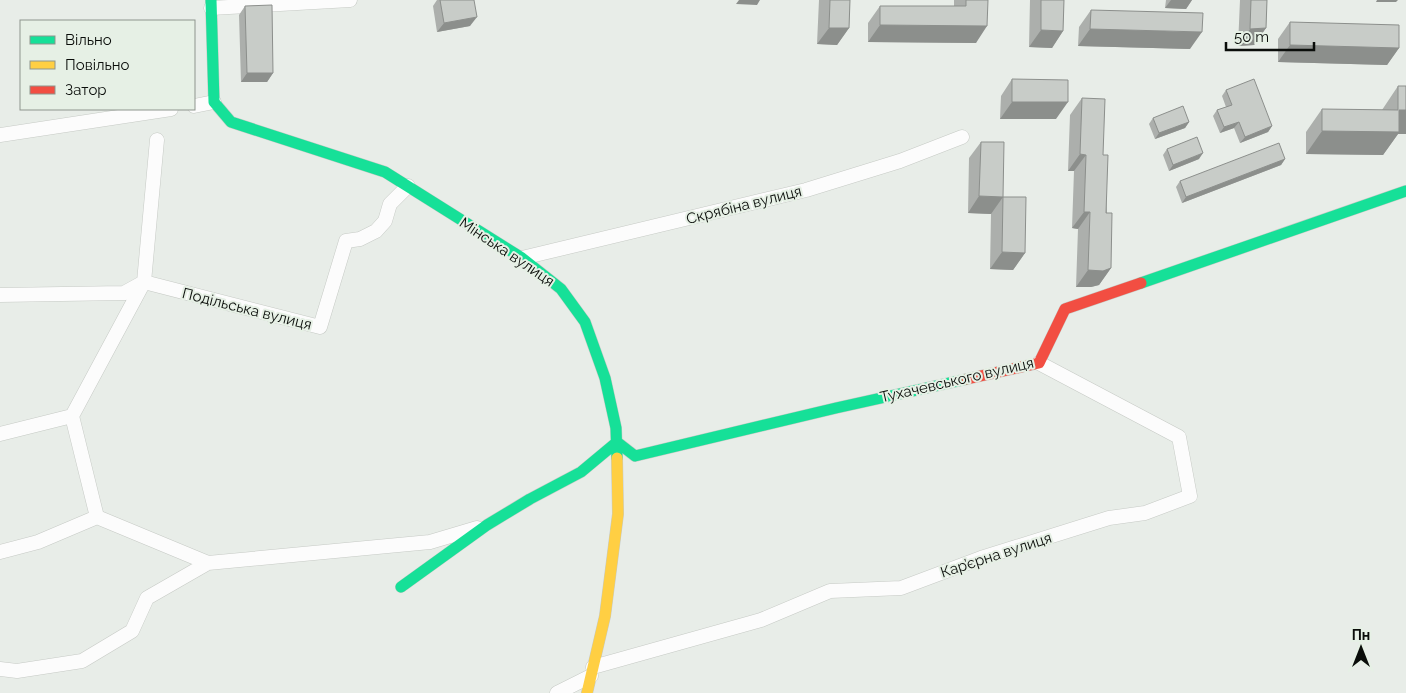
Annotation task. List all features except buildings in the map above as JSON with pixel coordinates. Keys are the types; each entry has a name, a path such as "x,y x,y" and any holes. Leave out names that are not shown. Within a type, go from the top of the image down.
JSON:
{"street":[{"path":"195,106 214,102 211,4 350,0"},
{"name":"Мінська вулиця","path":"214,102 231,122 385,172 522,258 561,289 585,322 604,378 616,428 618,514 604,616 587,693"},
{"path":"0,135 164,110"},
{"name":"Скрябіна вулиця","path":"522,258 806,190 900,162 962,137"},
{"path":"98,517 72,416 144,282 157,140"},
{"name":"Подільська вулиця","path":"144,282 320,328 346,241 360,239 376,231 385,222 390,204 408,186"},
{"name":"Тухачевського вулиця","path":"617,442 635,456 845,405 1039,363 1065,310 1406,191"},
{"path":"0,296 124,293 144,282"},
{"name":"Кар’єрна вулиця","path":"592,672 761,620 830,591 901,588 981,558 1109,518 1145,513 1190,496 1179,437 1039,363"},
{"path":"0,434 72,416"},
{"path":"401,587 487,525 530,499 581,472 617,442"},
{"path":"0,552 38,542 98,517 208,563"},
{"path":"0,669 17,671 82,661 132,631 147,598 208,563 430,542 487,525"},
{"path":"557,693 592,672"}],"traffic: fast":[{"path":"211,0 214,102 231,122 385,172 522,258 561,289 585,322 605,378 616,428 617,458"},
{"path":"1141,283 1406,191"},
{"path":"401,587 487,525 530,499 581,472 617,442 635,456 967,379"}],"traffic: slow":[{"path":"587,693 605,616 618,514 617,458"}],"traffic: jam":[{"path":"967,379 1039,363 1065,309 1141,283"}]}
